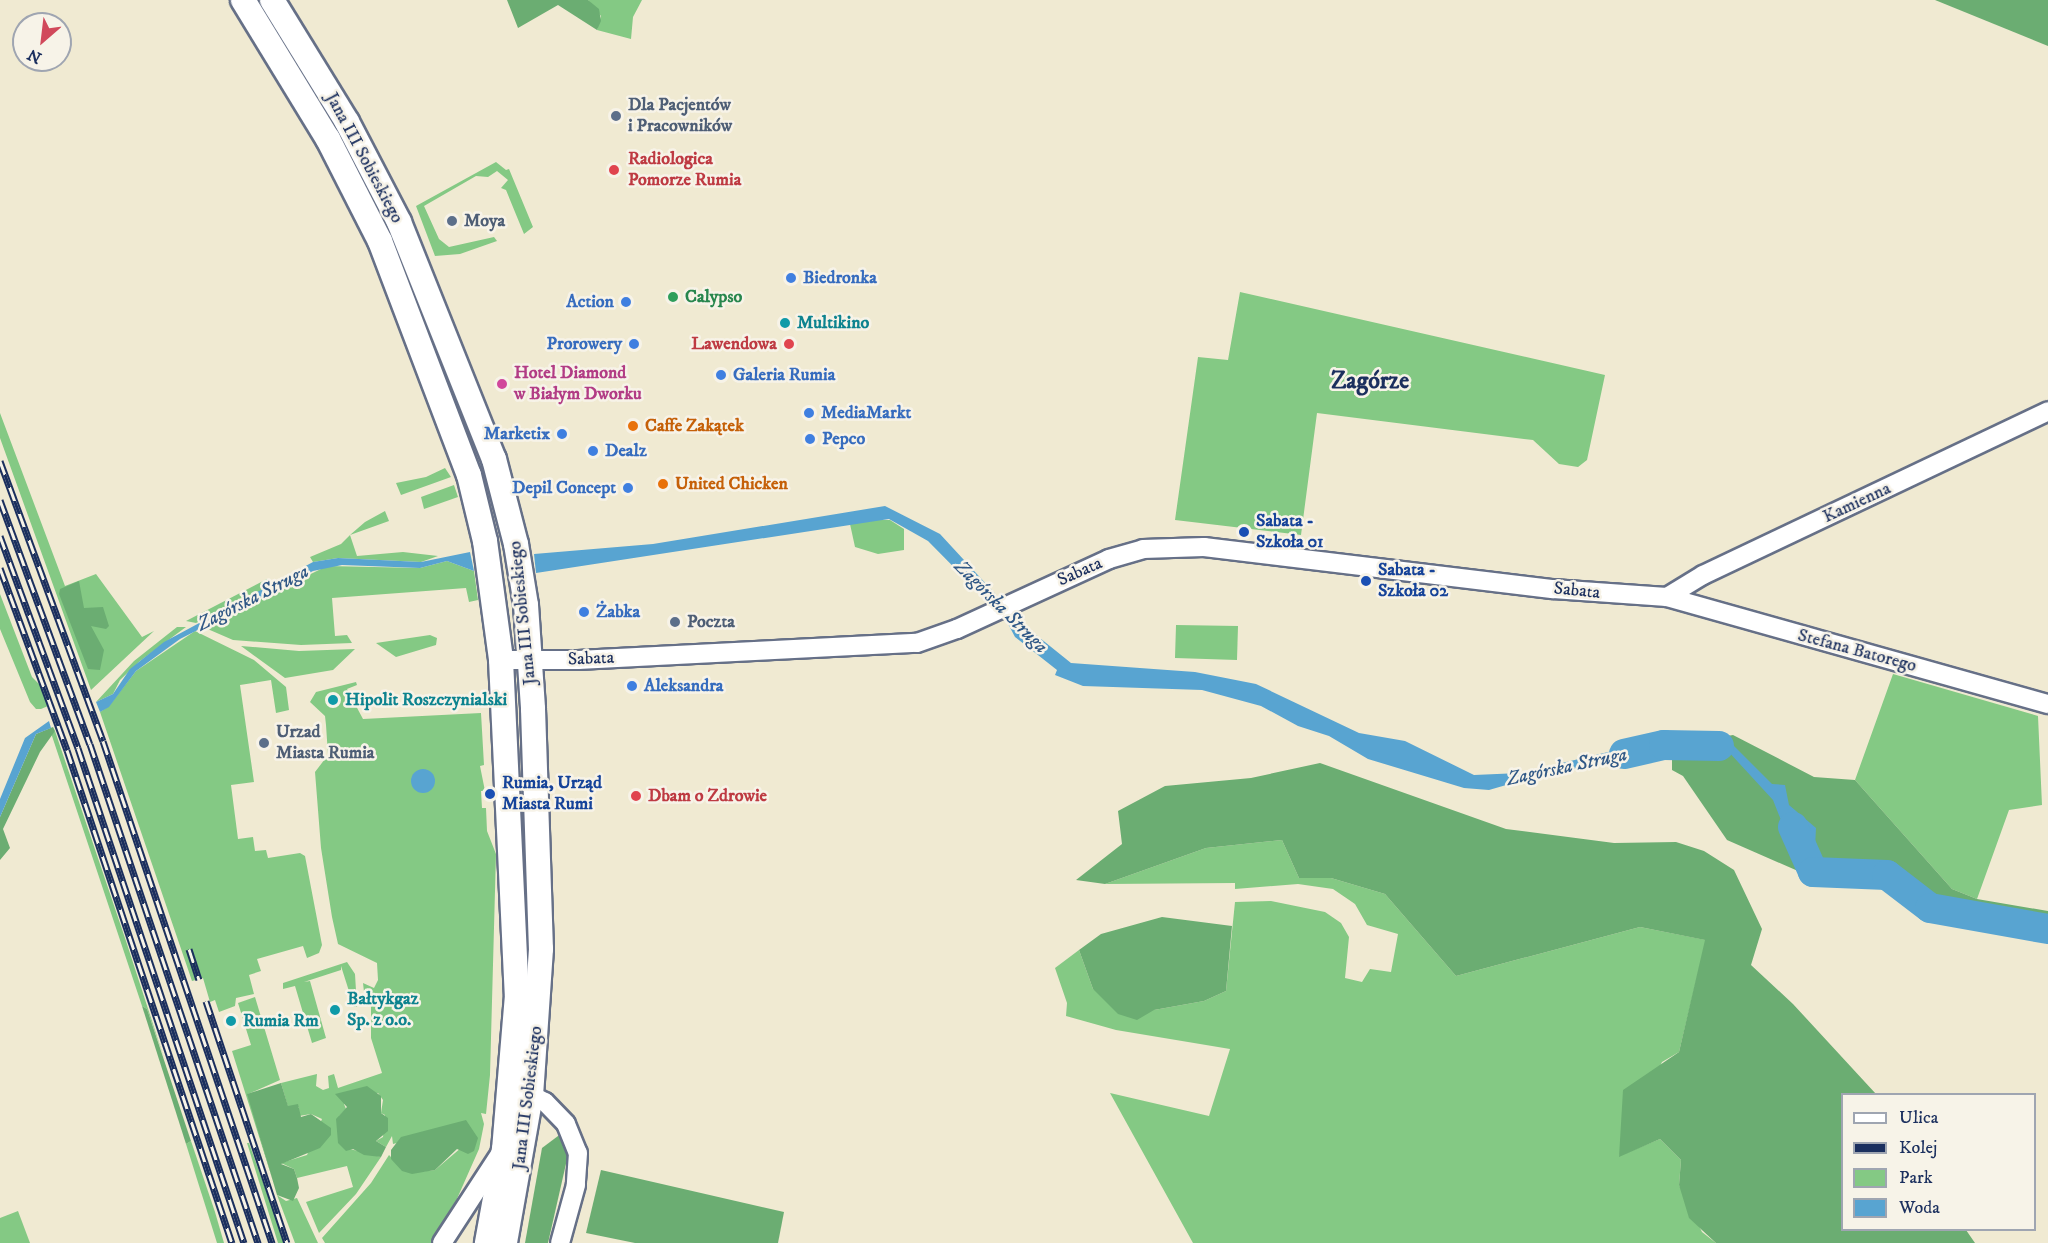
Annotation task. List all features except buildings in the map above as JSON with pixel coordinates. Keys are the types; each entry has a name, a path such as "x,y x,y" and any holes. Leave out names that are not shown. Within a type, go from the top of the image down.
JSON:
{"main road":[{"name":"Jana III Sobieskiego","path":"243,0 354,186 404,300 477,504 492,583 501,660 518,995 504,1149 487,1243"},
{"name":"Jana III Sobieskiego","path":"272,0 373,170 399,222 469,390 508,507 526,605 542,916 531,1095 505,1243"}],"street":[{"name":"Kamienna","path":"1667,597 1703,575 2048,411"},
{"name":"Sabata","path":"501,660 917,643 1109,559 1143,549 1184,547 1242,550 1553,589 1667,597"},
{"name":"Stefana Batorego","path":"1667,597 2048,704"},
{"path":"531,1095 545,1102 566,1124 578,1153 576,1185 560,1243"},
{"path":"442,1243 504,1149"}],"green space":[{"path":"507,0 588,0 599,9 601,21 597,30 558,5 518,28"},
{"path":"588,0 642,0 633,17 631,39 597,30 601,16"},
{"path":"1935,0 2048,0 2048,46"},
{"path":"496,162 506,170 509,169 533,227 524,234 506,190 501,188 508,180 497,171 488,177 476,176 424,206 439,239 449,247 494,237 497,241 460,254 435,256 416,206"},
{"path":"1240,292 1605,375 1587,460 1578,467 1559,464 1533,440 1317,413 1301,535 1175,520 1198,357 1228,360"},
{"path":"0,413 65,586 96,574 142,637 154,631 91,690 0,438"},
{"path":"445,468 451,477 401,495 396,483 426,477"},
{"path":"454,485 458,497 424,509 421,497"},
{"path":"385,511 389,521 350,535 365,522"},
{"path":"890,520 904,529 904,550 878,554 855,547 850,524"},
{"path":"350,535 357,556 403,552 438,556 421,562 338,558 313,562 310,557 341,544"},
{"path":"447,561 474,571 478,600 469,602 466,588 332,598 335,636 347,635 352,643 301,645 233,640 203,627 327,566 420,568"},
{"path":"267,579 270,586 196,623 186,621"},
{"path":"79,581 84,608 103,607 109,626 106,629 91,626 104,650 100,670 88,669 59,594 60,589"},
{"path":"0,594 32,677 42,687 48,706 41,709 36,709 30,702 0,629"},
{"path":"1176,625 1238,626 1237,660 1175,658"},
{"path":"177,627 186,627 140,661 120,680 113,694 96,702 134,661"},
{"path":"195,631 254,660 286,687 289,710 276,713 271,680 240,685 254,782 231,785 238,839 253,837 255,851 266,850 268,858 300,853 305,856 322,945 319,953 307,958 303,946 257,959 261,971 249,975 254,994 236,998 235,1006 219,1012 215,1000 210,1002 203,978 192,981 100,712 109,706 136,671"},
{"path":"430,635 437,638 436,645 396,657 376,643"},
{"path":"241,646 299,651 355,649 333,670 285,678"},
{"path":"1893,674 2038,716 2042,805 2009,810 1977,899 1952,889 1855,780"},
{"path":"356,682 357,685 347,689 363,719 481,713 484,765 480,766 485,791 481,791 482,808 486,808 487,831 496,854 490,1075 486,1114 481,1113 484,1124 479,1149 452,1210 456,1212 434,1243 325,1243 322,1238 371,1183 389,1155 400,1166 418,1172 435,1170 475,1136 467,1125 393,1144 392,1136 386,1147 376,1141 383,1137 385,1115 381,1113 383,1100 378,1093 344,1104 346,1109 339,1116 350,1149 381,1157 356,1194 319,1233 306,1202 353,1187 347,1166 297,1178 294,1169 281,1163 307,1155 322,1119 311,1114 299,1116 299,1107 288,1107 281,1083 317,1074 316,1086 323,1090 329,1088 328,1076 334,1074 338,1088 382,1073 371,1038 371,996 364,992 363,983 374,988 378,980 377,963 338,944 332,917 321,848 315,772 328,755 326,725 325,716 310,702 316,692"},
{"path":"53,727 55,731 40,752 3,829 10,848 0,860 0,817 36,734"},
{"path":"55,731 165,1061 147,1009 142,1006 51,733"},
{"path":"1733,735 1814,777 1855,780 1952,889 1977,899 2048,911 2048,931 1935,917 1857,864 1798,871 1727,840 1683,776 1672,770 1672,745"},
{"path":"1320,763 1506,829 1614,843 1676,842 1704,851 1734,870 1762,929 1751,965 1793,1004 1875,1093 1841,1093 1841,1231 1967,1231 1975,1243 1716,1243 1689,1218 1679,1185 1681,1160 1660,1139 1619,1157 1623,1090 1679,1052 1705,940 1640,927 1456,976 1385,894 1331,878 1299,878 1282,840 1206,848 1105,884 1076,880 1122,844 1118,811 1165,786 1251,778"},
{"path":"1282,840 1299,878 1331,878 1385,894 1456,976 1640,927 1706,940 1679,1052 1662,1062 1619,1156 1660,1139 1681,1160 1679,1185 1702,1232 1716,1243 1193,1243 1110,1093 1209,1116 1230,1049 1116,1030 1066,1016 1067,1003 1055,968 1079,950 1093,989 1154,1010 1204,1001 1226,991 1235,902 1271,901 1325,912 1341,923 1349,937 1345,978 1362,982 1370,969 1391,972 1398,934 1367,925 1355,904 1333,889 1298,884 1235,889 1235,883 1105,884 1206,848"},
{"path":"1162,917 1232,926 1226,991 1204,1001 1154,1010 1137,1020 1118,1014 1093,989 1079,950 1101,934"},
{"path":"347,962 355,974 357,1007 354,1007 341,966 341,970 304,982 310,981 326,1038 312,1043 295,986 283,989 283,983"},
{"path":"255,997 280,1080 248,1094 273,1181 232,1051 251,1045 238,1003"},
{"path":"142,1006 147,1009 191,1141 186,1144"},
{"path":"281,1083 288,1106 298,1104 301,1117 311,1114 331,1128 331,1135 320,1148 281,1164 294,1169 297,1178 299,1188 293,1201 277,1195 247,1094"},
{"path":"367,1086 381,1096 381,1113 388,1118 388,1131 376,1141 386,1147 381,1157 364,1155 353,1149 346,1151 338,1143 336,1119 347,1107 335,1094"},
{"path":"466,1120 478,1138 474,1151 468,1154 457,1149 435,1170 412,1174 402,1171 391,1159 391,1150 401,1137"},
{"path":"562,1133 568,1155 548,1243 525,1243 542,1148"},
{"path":"191,1141 224,1243 217,1243 186,1144"},
{"path":"247,1143 249,1143 285,1243 278,1243"},
{"path":"601,1170 784,1212 778,1243 635,1243 586,1233"},
{"path":"277,1195 286,1201 297,1198 318,1243 295,1243"},
{"path":"18,1211 30,1243 0,1243 0,1218"}],"water":[{"path":"885,506 940,534 1025,626 1071,663 1195,672 1256,684 1359,733 1405,741 1474,775 1520,773 1667,738 1663,752 1541,775 1489,790 1464,788 1368,759 1329,736 1298,726 1261,706 1202,690 1083,686 1055,675 1057,670 1015,637 1006,620 928,541 889,519 536,573 534,554 653,544"},
{"path":"470,552 474,571 447,561 420,568 342,565 313,571 180,639 136,671 109,707 100,712 96,702 113,694 130,669 164,642 313,562 338,558 421,562"},
{"path":"49,721 51,728 36,734 0,817 0,799 25,738"},
{"path":"1678,741 1730,742 1772,784 1785,785 1789,805 1816,828 1815,848 1809,850 1814,864 1806,866 1801,854 1794,853 1773,800 1727,750 1678,753"},
{"path":"423,769 432,772 435,781 432,790 423,793 414,790 411,781 414,772"}],"waterway":[{"name":"Zagórska Struga","path":"1624,754 1664,745 1719,746"},
{"name":"Zagórska Struga","path":"1793,827 1813,872 1887,875 1930,908 2048,929"}],"railway":[{"path":"0,461 103,741 272,1243"},
{"path":"0,500 90,744 258,1243"},
{"path":"0,536 78,748 244,1243"},
{"path":"0,568 67,750 232,1243"},
{"path":"189,949 199,979"},
{"path":"206,1001 287,1243"}],"place":[{"name":"Dla Pacjentów i Pracowników","path":"616,116"},
{"name":"Radiologica Pomorze Rumia","path":"614,170"},
{"name":"Moya","path":"452,221"},
{"name":"Biedronka","path":"791,278"},
{"name":"Calypso","path":"673,297"},
{"name":"Action","path":"626,302"},
{"name":"Multikino","path":"785,323"},
{"name":"Prorowery","path":"634,344"},
{"name":"Lawendowa","path":"789,344"},
{"name":"Galeria Rumia","path":"721,375"},
{"name":"Hotel Diamond w Białym Dworku","path":"502,384"},
{"name":"MediaMarkt","path":"809,413"},
{"name":"Caffe Zakątek","path":"633,426"},
{"name":"Marketix","path":"562,434"},
{"name":"Pepco","path":"810,439"},
{"name":"Dealz","path":"593,451"},
{"name":"United Chicken","path":"663,484"},
{"name":"Depil Concept","path":"628,488"},
{"name":"Sabata - Szkoła 01","path":"1244,532"},
{"name":"Sabata - Szkoła 02","path":"1366,581"},
{"name":"Żabka","path":"584,612"},
{"name":"Poczta","path":"675,622"},
{"name":"Aleksandra","path":"632,686"},
{"name":"Hipolit Roszczynialski","path":"333,700"},
{"name":"Urzad Miasta Rumia","path":"264,743"},
{"name":"Rumia, Urząd Miasta Rumi","path":"490,794"},
{"name":"Dbam o Zdrowie","path":"636,796"},
{"name":"Bałtykgaz Sp. z o.o.","path":"335,1010"},
{"name":"Rumia Rm","path":"231,1021"}],"district":[{"name":"Zagórze","path":"1370,382"}]}
